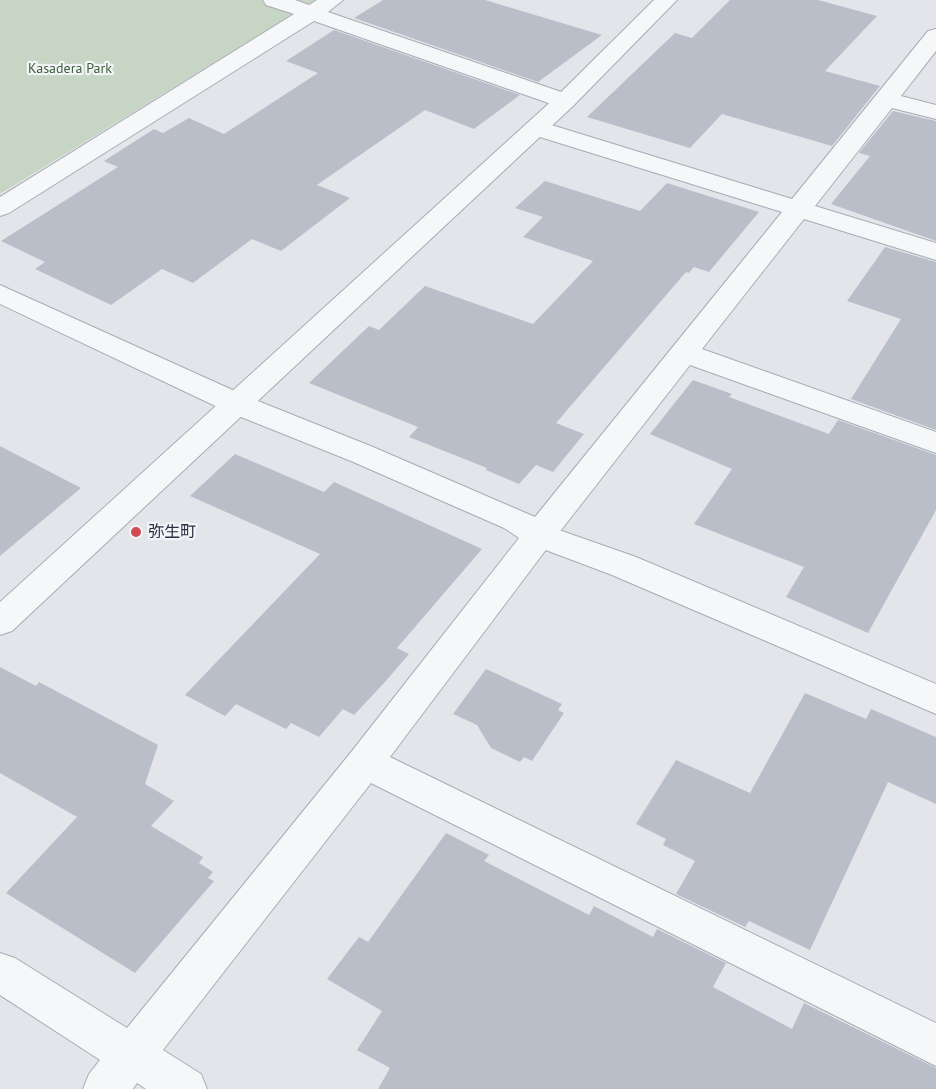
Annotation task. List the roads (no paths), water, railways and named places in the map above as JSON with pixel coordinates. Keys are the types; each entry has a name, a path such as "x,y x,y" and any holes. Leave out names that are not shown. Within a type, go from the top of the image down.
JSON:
{"street":[{"path":"274,0 565,101"},
{"path":"0,208 332,0"},
{"path":"0,622 565,101 666,0"},
{"path":"105,1089 365,762 539,535 936,36"},
{"path":"886,99 936,112"},
{"path":"536,128 936,252"},
{"path":"0,293 237,404 515,520 539,535 624,566 936,700"},
{"path":"684,353 936,443"},
{"path":"365,762 936,1045"},
{"path":"0,972 185,1089"}],"place":[{"name":"弥生町","path":"136,532"}],"park label":[{"name":"Kasadera Park","path":"70,69"}]}
